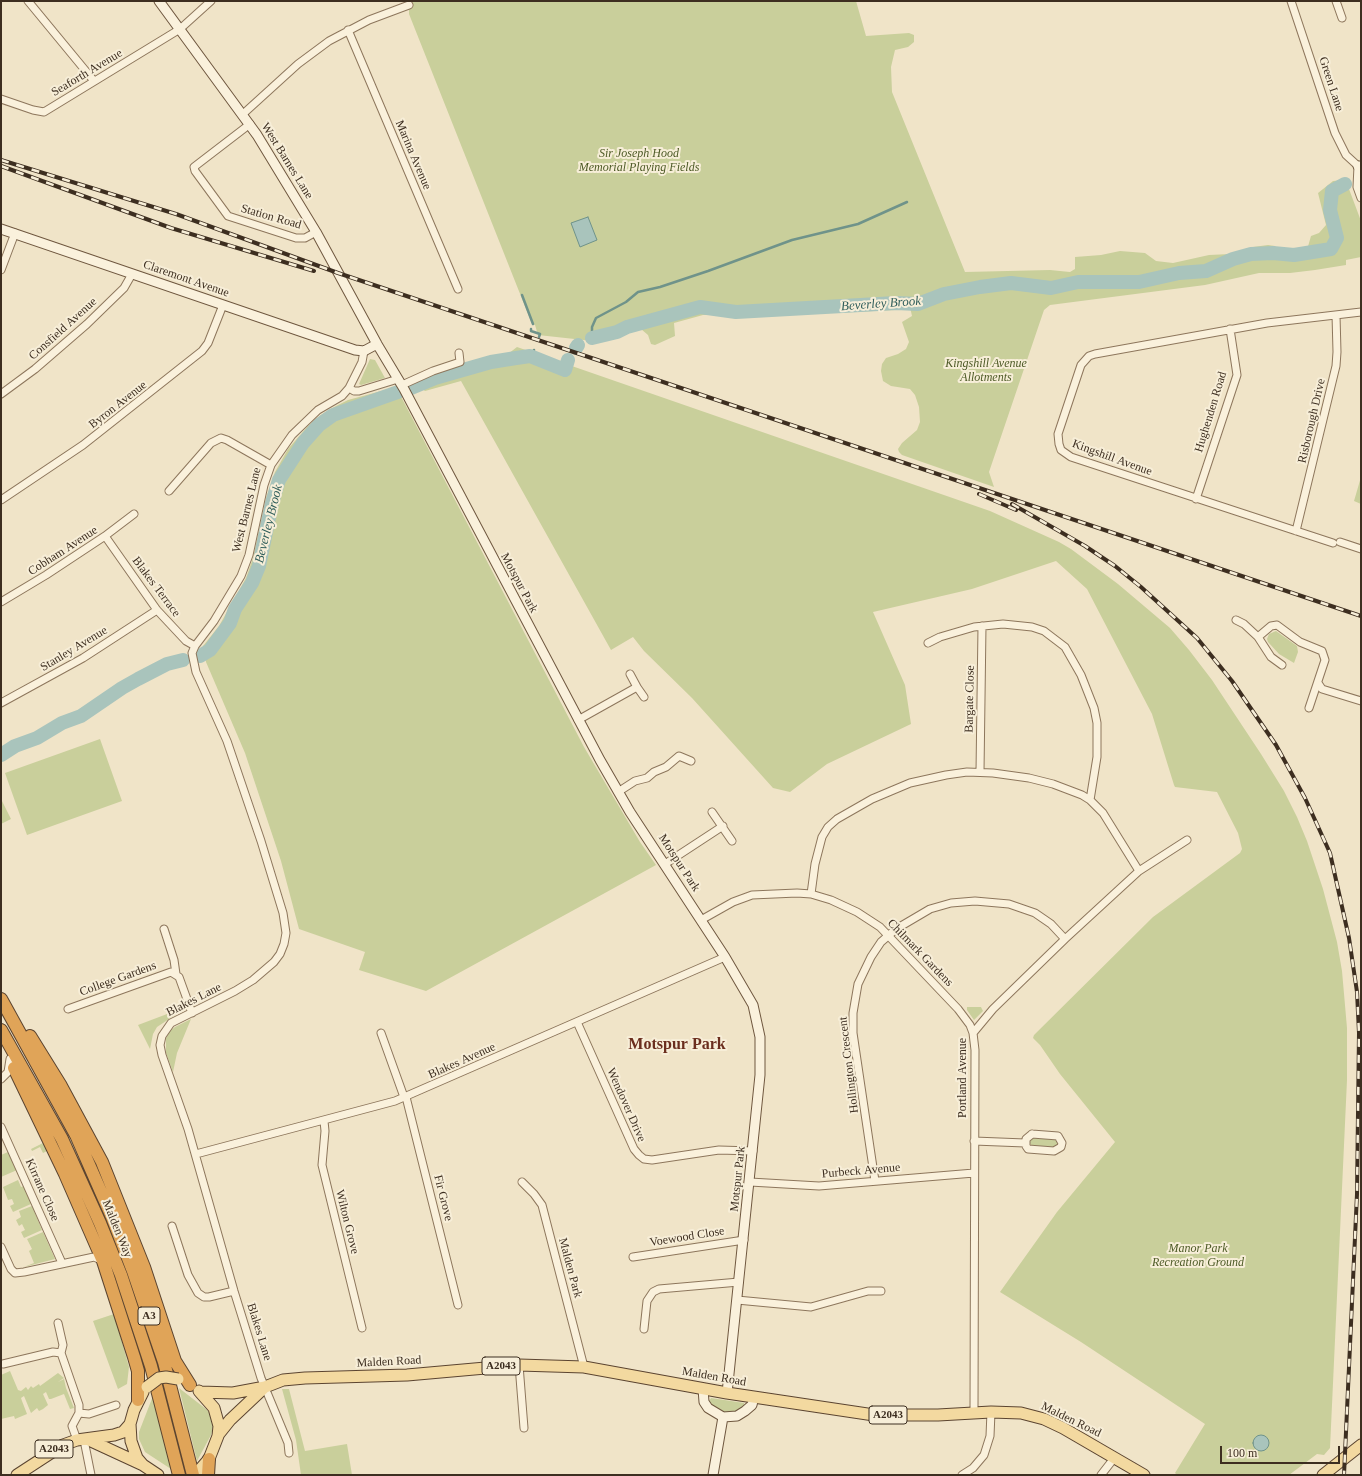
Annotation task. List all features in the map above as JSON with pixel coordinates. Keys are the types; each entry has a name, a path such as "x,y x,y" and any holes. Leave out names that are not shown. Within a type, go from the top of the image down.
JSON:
{"highway":[{"path":"1,999 20,1021 40,1051 94,1145 124,1214 144,1267 175,1361 190,1385"},
{"name":"Malden Way","path":"1,999 76,1135 112,1217 133,1271 162,1355 199,1474"},
{"name":"Malden Way","path":"1,1030 62,1139 112,1253 151,1366 179,1475"},
{"path":"1,1038 65,1174 103,1261 138,1371 138,1400"},
{"path":"199,1474 209,1459"}],"main road":[{"name":"Malden Road","path":"218,1436 230,1420 265,1387 274,1382 295,1378 407,1375 519,1365 584,1367 727,1393 874,1415 974,1412 1021,1413 1044,1419 1081,1437 1144,1475"},
{"path":"158,1475 143,1465 133,1451 130,1441 130,1424 138,1400 147,1387 159,1378 166,1377 178,1379 190,1385 200,1392 214,1408 218,1417 218,1436 209,1459"},
{"name":"Malden Road","path":"200,1392 227,1394 265,1387"},
{"name":"A2043","path":"17,1475 52,1450 83,1440 123,1432 130,1424"},
{"name":"A2043","path":"83,1440 143,1465"},
{"path":"1323,1475 1361,1445"}],"street":[{"path":"28,1 94,81"},
{"name":"West Barnes Lane","path":"159,1 250,124 316,232 377,344 401,384"},
{"name":"Seaforth Avenue","path":"1,99 33,110 44,112 180,29 211,1"},
{"name":"Green Lane","path":"1291,1 1335,133 1346,155 1360,166"},
{"path":"1336,1 1342,18"},
{"path":"242,114 298,64 329,41 369,20 409,5"},
{"name":"Marina Avenue","path":"348,30 458,289"},
{"name":"Station Road","path":"250,124 194,167 195,170 228,216 296,238 305,238 316,232"},
{"path":"1360,166 1358,187 1361,198"},
{"name":"Claremont Avenue","path":"1,229 355,350 364,351"},
{"path":"1,270 15,234"},
{"name":"Consfield Avenue","path":"1,394 35,369 87,324 124,288 132,274"},
{"name":"Byron Avenue","path":"1,500 83,445 202,351 208,343 223,304"},
{"name":"Kingshill Avenue","path":"1333,543 1070,457 1058,444 1058,434 1081,365 1089,356 1230,329 1361,312"},
{"name":"Risborough Drive","path":"1296,531 1336,366 1338,352 1336,315"},
{"name":"Hughenden Road","path":"1196,499 1237,375 1230,329"},
{"path":"364,351 377,344"},
{"name":"West Barnes Lane","path":"192,656 195,646 214,621 241,576 249,555 264,485 272,465 292,435 318,410 342,396 349,388 362,362 364,351"},
{"path":"349,388 354,391 359,391 401,384 460,362 459,353"},
{"name":"Motspur Park","path":"401,384 578,720 618,792 725,957 753,1005 759,1026 761,1047 760,1075 727,1393"},
{"path":"169,491 211,443 221,438 272,465"},
{"name":"Cobham Avenue","path":"1,602 46,576 105,536 134,514"},
{"name":"Blakes Terrace","path":"105,536 157,610 186,642 195,646"},
{"path":"1340,542 1361,549"},
{"name":"Stanley Avenue","path":"1,703 83,658 157,610"},
{"path":"1236,620 1244,624 1258,637 1271,657 1282,665"},
{"path":"928,644 940,638 982,626 1017,624 1044,630 1065,647 1073,659 1094,708 1097,722 1097,758 1090,800"},
{"path":"1258,637 1271,626 1277,625 1300,642 1320,650 1324,654 1325,660 1309,708"},
{"name":"Bargate Close","path":"980,772 982,626"},
{"name":"Blakes Lane","path":"192,656 196,672 216,714 238,770 283,913 286,933 280,954 265,970 235,991 171,1023 166,1028 162,1036 160,1046 196,1154 234,1291 265,1387 288,1443 288,1453"},
{"path":"630,674 644,697"},
{"path":"1318,683 1322,689 1361,702"},
{"path":"578,720 637,686"},
{"path":"618,792 635,781 647,778 654,772 666,767 679,756 692,761"},
{"path":"811,894 815,864 822,837 828,827 837,819 872,799 910,783 946,775 980,772 1041,781 1075,792 1090,800 1108,820 1139,872"},
{"path":"712,812 723,826 732,842"},
{"path":"665,864 723,826"},
{"name":"Portland Avenue","path":"974,1412 973,1033 993,1009 1064,939 1139,872 1187,840"},
{"name":"Chilmark Gardens","path":"701,920 733,902 752,895 782,893 811,894 831,900 858,912 889,935 958,1008 966,1018 973,1033"},
{"name":"Hollington Crescent","path":"875,1181 853,1033 853,1013 855,993 862,975 876,950 889,935 908,920 930,909 951,903 975,901 1009,904 1035,913 1051,924 1064,939"},
{"name":"College Gardens","path":"164,929 174,960 176,974 181,981 192,1013"},
{"name":"Blakes Avenue","path":"196,1154 324,1121 405,1097 725,957"},
{"name":"College Gardens","path":"68,1009 166,973 176,974"},
{"name":"Wendover Drive","path":"577,1022 634,1149 644,1159 652,1160 719,1150 753,1151"},
{"name":"Fir Grove","path":"381,1033 405,1097 458,1305"},
{"path":"1,1079 8,1072 10,1059"},
{"name":"Wilton Grove","path":"324,1121 325,1132 322,1165 362,1328"},
{"name":"Kirrane Close","path":"1,1127 62,1263"},
{"path":"1032,1134 1058,1136 1062,1143 1058,1150 1054,1151 1032,1150 1026,1146 1025,1142 1028,1136 1032,1134"},
{"path":"974,1141 1025,1142"},
{"name":"Purbeck Avenue","path":"750,1182 810,1187 974,1174"},
{"name":"Malden Park","path":"522,1182 542,1205 584,1367"},
{"path":"172,1226 188,1276 198,1293 209,1297 234,1291"},
{"name":"Voewood Close","path":"633,1257 744,1240"},
{"path":"1,1247 11,1269 15,1273 94,1257 103,1261"},
{"path":"644,1329 647,1301 653,1292 659,1289 739,1282"},
{"path":"737,1300 811,1307 868,1291 881,1291"},
{"path":"58,1323 63,1345 60,1353 79,1405 79,1413 72,1426 83,1440 91,1475"},
{"path":"3,1364 53,1352 60,1353"},
{"path":"519,1365 524,1428"},
{"path":"703,1389 704,1402 708,1408 723,1417 737,1416 745,1411 752,1405 754,1397"},
{"path":"79,1413 89,1414 116,1405"},
{"path":"962,1475 973,1468 984,1455 990,1436 991,1412"},
{"path":"714,1475 723,1417"},
{"path":"1101,1475 1115,1457"}],"green space":[{"name":"Sir Joseph Hood Memorial Playing Fields","path":"409,1 856,1 866,36 909,33 914,35 914,42 908,47 895,50 891,67 892,92 965,272 1050,270 1070,272 1075,269 1075,257 1101,255 1120,251 1145,253 1156,261 1173,263 1209,255 1251,253 1253,247 1268,245 1275,246 1280,252 1307,250 1311,236 1319,233 1326,225 1318,193 1333,181 1344,180 1346,181 1361,221 1361,257 1346,260 1346,265 1315,270 1290,273 1259,273 1205,285 1050,305 1044,310 989,472 994,487 902,455 899,452 898,449 902,443 917,430 920,422 919,407 915,395 910,389 891,386 883,381 881,371 882,364 886,358 898,354 906,349 909,342 902,322 912,316 910,307 895,310 789,315 703,315 674,323 675,336 655,345 651,344 648,335 641,329 602,342 538,335 535,325 532,324 409,14"},
{"name":"Manor Park Recreation Ground","path":"517,347 990,511 1059,542 1071,549 1118,584 1170,628 1212,680 1284,791 1297,817 1307,841 1323,889 1337,942 1342,971 1347,1028 1347,1080 1330,1448 1324,1455 1317,1454 1289,1475 1177,1475 1175,1473 1205,1424 1081,1342 1000,1292 1057,1212 1115,1142 1060,1074 1040,1045 1033,1038 1034,1035 1153,917 1240,853 1242,849 1238,833 1217,792 1175,787 1152,714 1087,589 1056,561 972,589 873,612 905,685 911,724 827,764 790,792 773,788 692,698 644,651 633,637 611,650 461,381 425,391 422,389 419,382 420,380 504,357"},
{"path":"370,359 375,360 385,378 361,385 359,384"},
{"path":"396,387 584,747 640,842 656,865 426,991 359,970 365,952 299,929 281,861 245,753 206,662 203,646 219,626 246,578 253,558 267,495 275,472 288,449 308,426 321,415 336,406 348,400"},
{"path":"1361,477 1361,504 1354,501"},
{"path":"1276,631 1297,646 1298,652 1294,663 1279,654 1268,642 1267,639 1269,634"},
{"path":"100,739 122,801 27,835 5,773"},
{"path":"1,799 11,819 1,824"},
{"path":"967,1007 981,1007 983,1011 974,1020 967,1010"},
{"path":"183,1008 157,1027 153,1034 150,1049 138,1025"},
{"path":"191,1019 177,1053 173,1072 166,1053 166,1038 170,1031 175,1027"},
{"path":"1032,1138 1056,1139 1059,1144 1054,1147 1032,1147 1029,1141"},
{"path":"43,1143 47,1151 43,1153 40,1147 32,1151 31,1149"},
{"path":"8,1152 17,1170 1,1177 1,1155"},
{"path":"18,1180 21,1187 24,1186 31,1204 13,1212 10,1206 14,1204 12,1199 8,1200 3,1187"},
{"path":"32,1206 42,1230 24,1238 21,1232 25,1230 22,1224 19,1226 16,1220 21,1217 19,1211"},
{"path":"43,1232 55,1259 24,1267 34,1263 29,1251 32,1249 27,1239"},
{"path":"114,1314 129,1367 127,1384 118,1389 93,1321"},
{"path":"10,1371 18,1390 21,1391 26,1387 28,1390 31,1386 33,1388 39,1384 40,1386 58,1373 64,1378 58,1382 64,1379 74,1408 70,1409 64,1394 49,1399 46,1392 43,1394 48,1405 43,1409 39,1411 37,1408 31,1413 24,1396 21,1398 27,1414 15,1419 14,1416 1,1419 1,1375"},
{"path":"179,1388 210,1413 214,1424 211,1435 197,1461"},
{"path":"282,1389 289,1389 305,1451 347,1444 352,1475 301,1475 296,1440"},
{"path":"153,1396 171,1469 145,1452 139,1439 139,1432"},
{"path":"711,1398 744,1403 744,1408 740,1411 727,1413 722,1412 712,1406 709,1401"}],"water":[{"path":"588,217 597,240 580,247 571,223"},
{"path":"1261,1435 1267,1437 1269,1443 1267,1449 1261,1451 1255,1449 1253,1443 1255,1437"}],"waterway":[{"name":"Beverley Brook","path":"592,338 700,307 736,312 896,303 918,304 944,294 980,287 1011,283 1051,288 1078,282 1139,282 1179,273 1206,271 1233,259 1251,254 1273,253 1294,255 1331,249 1337,238 1330,210 1332,191 1345,184"},
{"path":"592,338 592,327 596,318 626,302 638,292 660,287 708,271 792,240 858,224 907,202"},
{"path":"522,295 533,324"},
{"path":"531,329 531,331 540,334 539,337"},
{"name":"Beverley Brook","path":"532,356 534,350"},
{"name":"Beverley Brook","path":"411,388 435,378 491,362 530,356 565,370 568,360"},
{"name":"Beverley Brook","path":"200,656 210,650 230,623 235,609 252,583 259,566 272,503 279,480 303,443 319,425 333,415 398,392"},
{"name":"Beverley Brook","path":"1,755 15,746 37,738 62,723 81,716 138,679 167,664 183,660"}],"railway":[{"path":"1,160 176,214 338,273 1361,616"},
{"path":"1,166 171,228 314,271"},
{"path":"979,494 1016,510"},
{"path":"1012,504 1085,546 1115,566 1141,587 1197,638 1232,681 1276,745 1305,798 1330,853 1349,938 1357,992 1359,1033 1357,1194 1344,1475"}],"district":[{"name":"Motspur Park","path":"677,1045"}],"park label":[{"name":"Kingshill Avenue Allotments","path":"986,371"}]}
